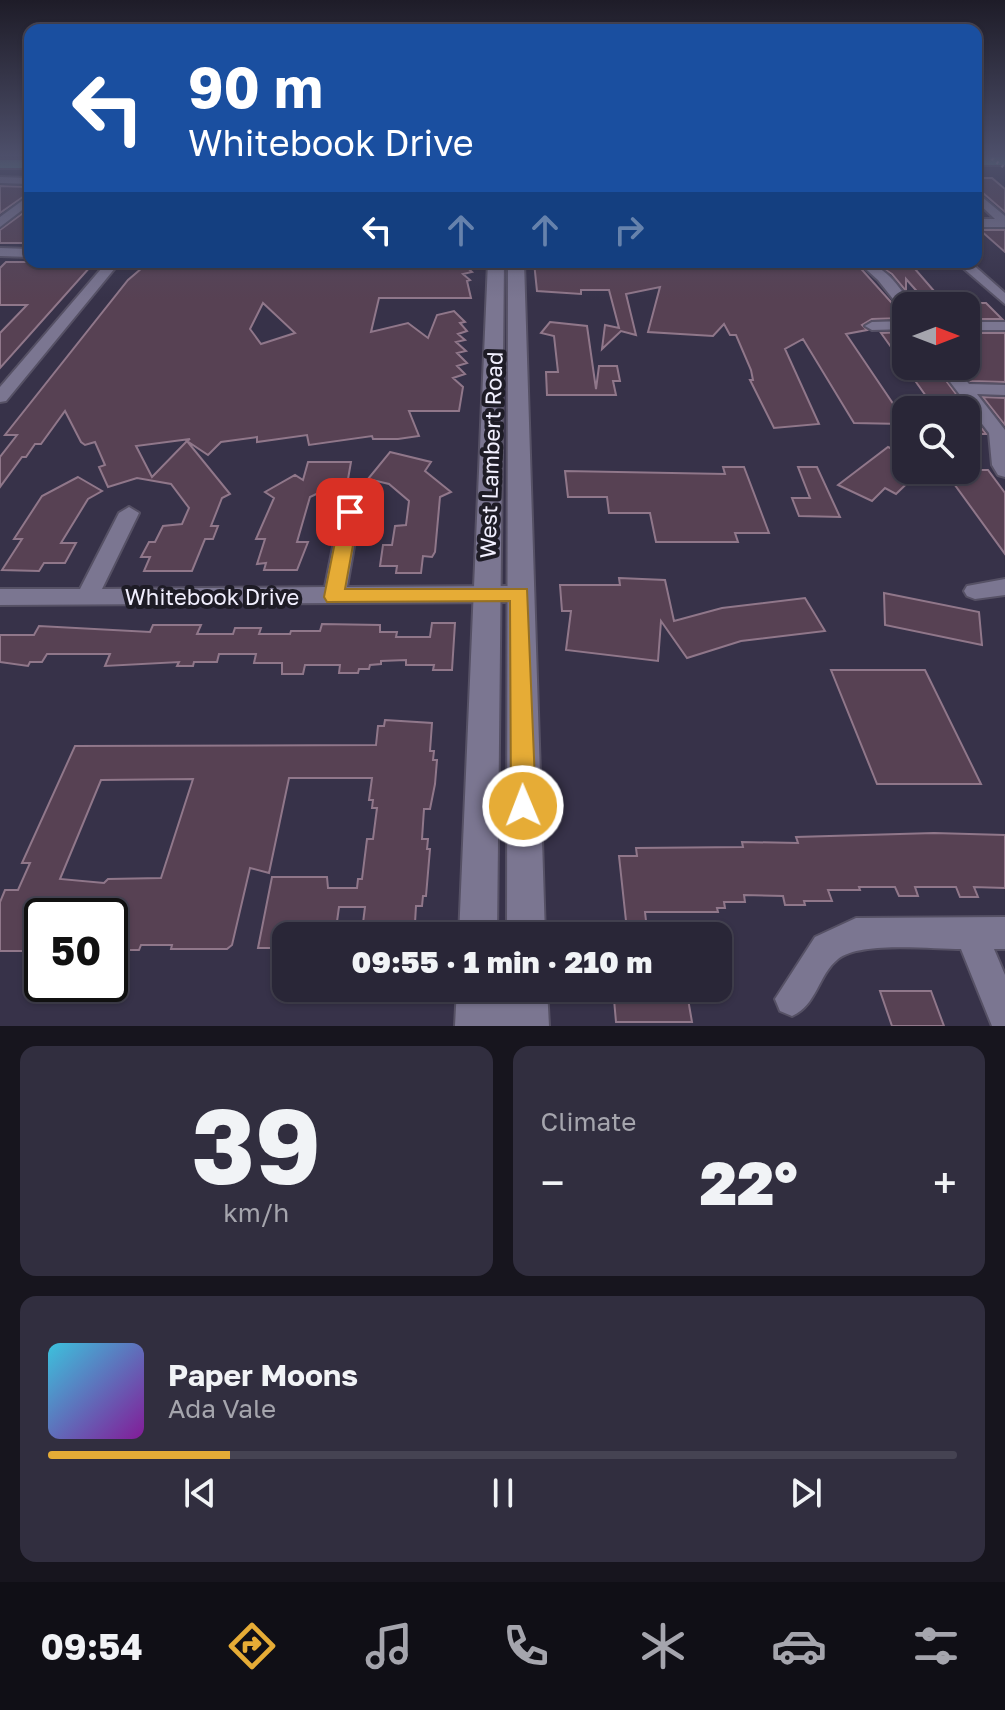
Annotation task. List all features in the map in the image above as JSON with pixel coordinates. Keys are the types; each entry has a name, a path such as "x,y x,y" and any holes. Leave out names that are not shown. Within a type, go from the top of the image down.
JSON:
{"main road":[{"name":"West Lambert Road","path":"483,922 486,594 496,268"},
{"name":"West Lambert Road","path":"516,268 526,922"},
{"path":"476,1026 477,1002"},
{"path":"504,1002 506,1026"},
{"path":"527,1002 528,1026"}],"street":[{"path":"0,223 24,203"},
{"path":"984,203 1005,222"},
{"path":"982,223 1005,222"},
{"path":"0,252 24,253"},
{"path":"0,397 109,268"},
{"path":"872,268 895,292"},
{"path":"969,268 1004,297"},
{"path":"872,326 892,325"},
{"path":"980,326 1005,326"},
{"path":"958,380 998,433 1004,467"},
{"path":"966,389 1005,390"},
{"path":"334,597 350,512"},
{"path":"87,597 129,513"},
{"path":"975,591 1005,587"},
{"name":"Whitebook Drive","path":"0,597 520,594"},
{"path":"971,933 1005,1016"},
{"path":"792,999 826,948 856,934 1005,933"}],"building":[{"path":"0,203 14,203 0,213"},
{"path":"994,203 1005,203 1005,212"},
{"path":"24,212 24,243 0,243 0,230"},
{"path":"982,230 1005,230 1005,252 982,232"},
{"path":"6,262 24,262 24,268 89,268 0,368 0,333 27,305 0,305 0,268"},
{"path":"142,268 468,268 472,272 463,274 470,280 467,281 471,298 379,298 371,332 408,323 428,338 437,315 454,311 465,322 460,323 467,331 458,334 465,340 456,342 466,351 457,353 467,363 457,366 465,374 453,378 463,387 459,411 409,411 419,436 373,439 372,436 309,445 307,435 257,442 257,437 221,442 208,455 187,441 230,494 222,498 211,526 218,526 213,539 205,539 192,571 144,571 150,557 141,557 149,542 155,542 163,526 182,524 189,508 171,484 137,478 108,487 99,467 105,465 95,442 85,445 81,442 65,411 41,444 35,444 26,457 22,457 0,487 0,457 17,435 5,435 128,280","holes":["263,303 295,333 261,344 250,329","190,439 187,441 152,477 136,446"]},
{"path":"535,268 860,268 892,303 892,318 872,319 862,325 867,330 846,334 892,402 892,424 854,423 803,339 785,349 819,424 774,428 750,380 753,380 751,370 736,335 730,335 724,324 713,336 648,332 660,287 626,294 636,335 621,331 602,349 605,325 619,328 609,290 581,290 581,294 537,291"},
{"path":"882,268 914,268 935,292 918,292 906,279 906,291"},
{"path":"980,303 986,303 1002,319 980,319"},
{"path":"550,322 587,326 596,389 599,366 617,366 620,381 613,381 616,395 547,395 546,372 558,372 554,336 541,333"},
{"path":"881,333 892,333 892,348"},
{"path":"980,333 1005,333 1005,382 970,381 980,380"},
{"path":"915,380 946,380 958,396 926,396"},
{"path":"983,397 1005,398 1005,425"},
{"path":"888,447 892,449 892,484 906,484 896,494 885,488 872,501 838,485"},
{"path":"390,452 431,462 425,471 451,492 440,497 435,552 432,557 423,556 421,573 396,573 397,566 380,566 383,545 392,545 395,526 406,525 409,501 389,484 368,479"},
{"path":"308,462 351,462 348,479 310,497 297,542 308,542 297,570 264,570 266,563 257,564 265,539 256,539 274,498 265,492 295,475 303,480"},
{"path":"723,467 744,467 769,533 735,533 738,542 656,542 650,513 609,513 607,497 568,497 565,471 725,474"},
{"path":"798,467 817,467 840,517 799,516 792,498 810,498"},
{"path":"980,470 988,470 1005,493 1005,554 954,484 980,484"},
{"path":"78,477 102,491 88,499 61,543 76,543 65,563 44,563 39,571 2,570 22,539 14,539 42,496"},
{"path":"619,578 665,580 674,621 722,608 805,598 825,631 741,641 687,658 661,621 658,661 566,650 571,611 562,611 560,585 620,585"},
{"path":"884,593 979,612 982,645 885,625"},
{"path":"432,623 455,623 452,670 433,670 434,665 406,665 406,660 381,661 381,664 370,665 369,669 359,669 358,673 339,673 340,665 305,665 303,674 282,674 282,663 254,663 256,654 219,654 217,662 194,662 193,666 177,666 179,662 105,666 110,654 47,654 42,662 30,662 28,666 0,662 0,635 34,635 39,626 150,632 153,625 201,625 197,634 233,634 235,628 261,628 259,634 290,634 291,631 320,631 322,624 380,625 380,632 397,632 396,637 430,637"},
{"path":"831,670 925,670 981,784 877,784"},
{"path":"385,720 432,723 430,751 434,751 433,760 437,760 430,809 424,809 422,839 428,839 427,849 430,849 426,896 423,896 422,906 416,906 415,922 363,922 365,907 339,907 337,922 272,922 272,948 258,948 272,877 327,877 328,888 357,888 358,879 362,879 367,839 373,839 377,808 372,808 373,800 369,800 372,778 289,778 269,873 250,868 232,945 227,949 171,949 172,945 141,945 139,950 128,950 128,898 24,898 24,951 0,951 0,902 5,890 18,890 30,863 22,863 75,746 376,745 378,726 384,726","holes":["193,779 161,878 108,879 104,883 60,879 101,780"]},
{"path":"934,833 1005,835 1005,888 974,887 978,897 960,897 956,887 915,887 918,896 899,896 895,887 859,887 860,890 828,890 832,901 804,901 805,905 785,905 783,896 744,895 745,902 724,902 725,908 717,908 718,912 645,912 646,921 626,921 619,856 637,856 636,848 743,847 742,842 798,843 796,837"},
{"path":"880,991 931,991 944,1026 892,1026"},
{"path":"614,1002 689,1002 692,1022 616,1022"}],"route":[{"path":"350,512 334,597 520,594 523,806"}]}
